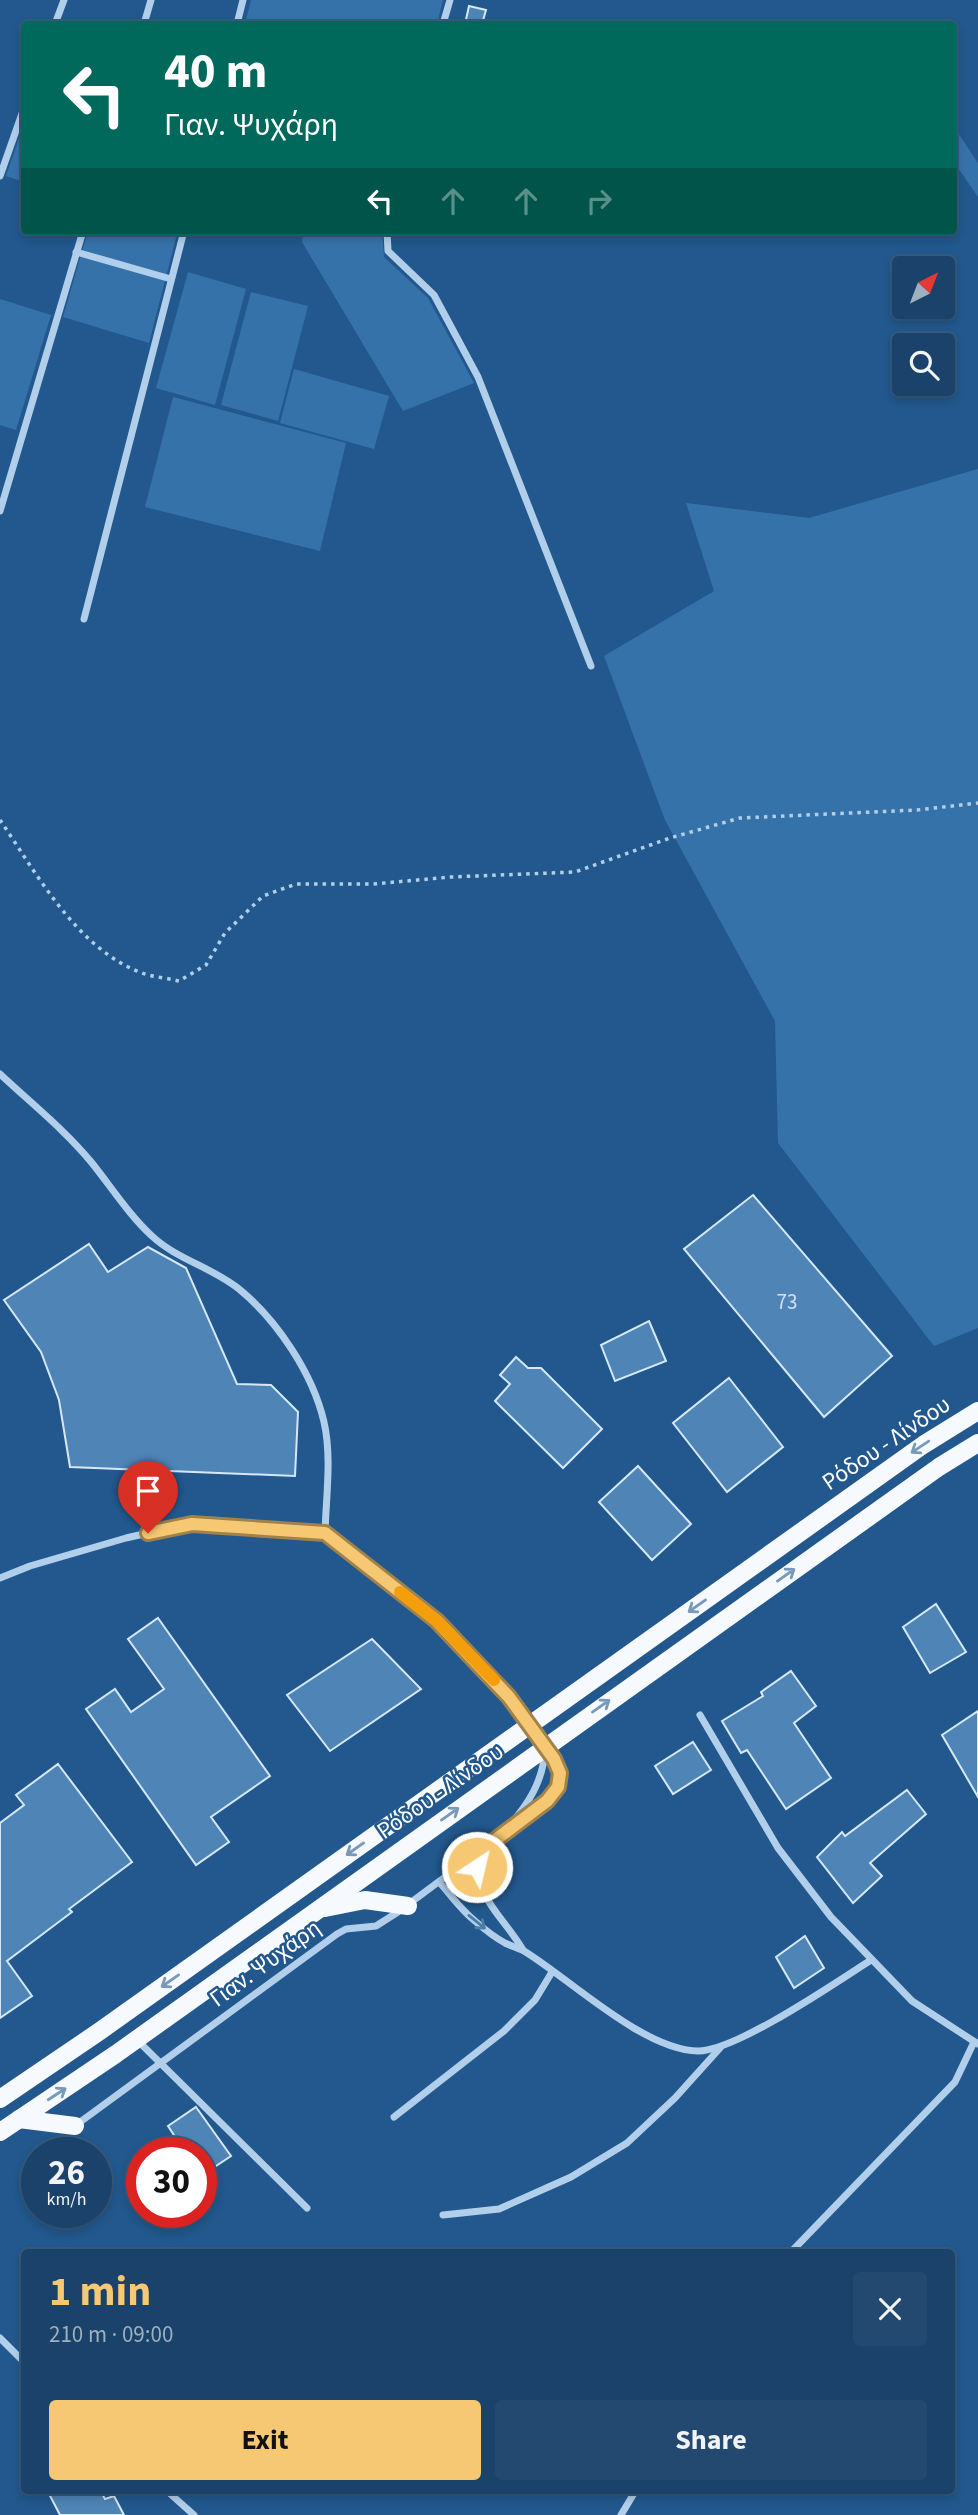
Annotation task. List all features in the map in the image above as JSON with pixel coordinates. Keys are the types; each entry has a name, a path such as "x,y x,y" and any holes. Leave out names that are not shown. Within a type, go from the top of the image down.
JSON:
{"main road":[{"name":"Ρόδου - Λίνδου","path":"0,2099 100,2031 923,1445 978,1411"},
{"name":"Ρόδου - Λίνδου","path":"0,2132 136,2039 939,1467 978,1443"},
{"path":"315,1910 365,1900 408,1906"},
{"path":"19,2119 75,2126"}],"street":[{"path":"56,21 64,0"},
{"path":"145,21 151,0"},
{"path":"238,21 243,0"},
{"path":"444,21 450,0"},
{"path":"0,176 21,116"},
{"path":"0,511 82,235"},
{"path":"84,619 183,235"},
{"path":"387,235 388,251 434,295 478,377 591,666"},
{"path":"76,252 171,279"},
{"path":"0,1074 55,1124 91,1162 129,1213 155,1239 238,1289 287,1342 305,1372 324,1421 327,1452 325,1533 192,1524 126,1538 30,1566 0,1578"},
{"name":"Γιαν. Ψυχάρη","path":"75,2126 342,1931 376,1926 408,1906 547,1801 558,1787 560,1773 554,1759 503,1690 437,1621 325,1533"},
{"path":"700,1715 778,1848 831,1917 912,2000 976,2043 955,2082 794,2249"},
{"path":"500,1837 520,1814 538,1785 544,1765 545,1746"},
{"path":"478,1853 478,1878 487,1901 513,1933 523,1951"},
{"path":"439,1882 477,1923 506,1944 523,1951 599,2005 649,2035 678,2048 698,2051 720,2047 760,2027 871,1960"},
{"path":"394,2117 504,2031 535,2000 552,1972"},
{"path":"136,2039 159,2065 307,2208"},
{"path":"443,2215 499,2209 571,2177 616,2150 675,2098 720,2047"},
{"path":"0,2338 21,2359"},
{"path":"170,2494 194,2515"},
{"path":"621,2515 634,2494"}],"path":[{"path":"0,820 56,903 101,951 142,973 179,981 206,965 225,933 263,895 296,884 373,884 451,877 575,872 670,838 740,818 917,810 978,803"}],"shaded area":[{"path":"251,0 443,0 438,21 246,21"},
{"path":"957,132 978,163 978,197 957,166"},
{"path":"21,133 21,181 6,176"},
{"path":"87,235 177,235 149,343 63,317"},
{"path":"303,235 382,235 384,257 428,298 474,383 403,411 302,242"},
{"path":"188,272 246,289 215,405 156,388"},
{"path":"251,292 308,306 278,421 221,405"},
{"path":"0,299 51,315 16,430 0,425"},
{"path":"294,369 389,396 374,449 280,423"},
{"path":"173,397 346,443 320,551 145,507"},
{"path":"978,469 978,1328 934,1346 778,1143 775,1021 665,820 604,656 714,591 686,503 809,518"}],"building":[{"path":"469,6 486,10 483,21 466,21"},
{"path":"753,1195 892,1356 824,1417 684,1249"},
{"path":"89,1244 108,1272 148,1247 186,1268 237,1384 271,1385 298,1412 295,1476 70,1467 59,1400 41,1352 4,1300"},
{"path":"649,1321 666,1361 615,1381 601,1345"},
{"path":"516,1357 528,1368 541,1368 602,1429 563,1468 495,1401 510,1384 500,1375"},
{"path":"729,1378 783,1447 727,1492 673,1423"},
{"path":"638,1466 691,1524 652,1560 599,1502"},
{"path":"936,1604 966,1652 930,1673 903,1627"},
{"path":"158,1618 270,1776 211,1817 229,1842 196,1865 86,1709 115,1689 131,1712 164,1689 128,1639"},
{"path":"372,1639 421,1689 330,1751 287,1695"},
{"path":"791,1671 816,1706 794,1723 831,1778 786,1809 747,1750 741,1753 722,1721 763,1696 761,1692"},
{"path":"978,1711 978,1797 942,1735"},
{"path":"693,1742 711,1770 673,1794 655,1766"},
{"path":"58,1764 132,1862 69,1909 72,1912 7,1961 32,1996 0,2018 0,1823 24,1805 16,1795"},
{"path":"907,1790 926,1814 870,1863 882,1876 853,1903 817,1857 842,1832 845,1836"},
{"path":"805,1936 824,1968 794,1988 776,1957"},
{"path":"196,2107 231,2156 217,2165 217,2137 175,2137 168,2126"},
{"path":"49,2494 102,2494 105,2499 114,2496 124,2515 60,2515"}],"slow traffic":[{"path":"400,1592 437,1621 494,1680"}],"route":[{"path":"148,1533 192,1524 325,1533 437,1621 470,1654 520,1710 554,1759 560,1773 558,1787 547,1801 478,1853 477,1867"}]}
